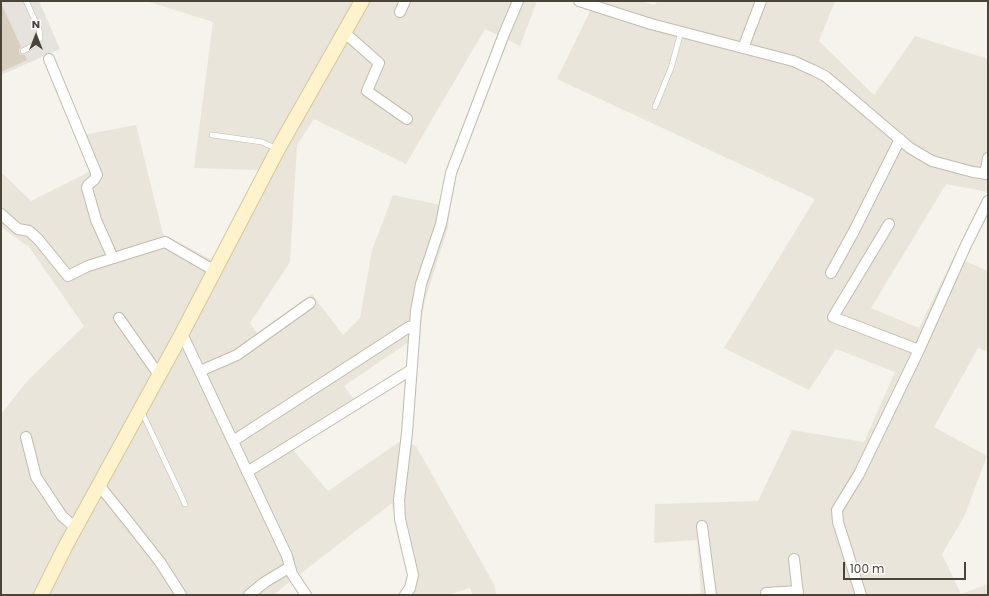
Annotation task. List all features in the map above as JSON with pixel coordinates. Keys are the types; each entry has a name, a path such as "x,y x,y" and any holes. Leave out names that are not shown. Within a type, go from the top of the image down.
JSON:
{"street":[{"path":"41,595 77,525 180,337 278,149 362,1"},
{"path":"400,12 405,1"},
{"path":"404,595 410,588 413,575 400,519 399,500 407,433 414,326 421,284 441,224 451,173 518,1"},
{"path":"579,1 650,24 792,61 813,70 825,76 910,148 932,161 986,174 988,158"},
{"path":"743,48 761,1"},
{"path":"345,33 379,63 367,91 407,119"},
{"path":"49,59 97,175 87,188 96,220 113,258"},
{"path":"831,273 854,231 900,139"},
{"path":"861,595 838,522 838,510 859,474 919,350 988,201"},
{"path":"1,214 14,226 29,231 38,239 68,276 88,266 166,242 215,271"},
{"path":"889,224 833,317 919,350"},
{"path":"200,371 237,355 310,303"},
{"path":"119,318 159,374"},
{"path":"233,440 409,327 414,326"},
{"path":"180,337 186,340 287,556 292,574 306,595"},
{"path":"247,472 411,370"},
{"path":"26,437 36,477 62,516 77,525"},
{"path":"99,486 160,562 180,595"},
{"path":"702,526 711,595"},
{"path":"766,593 798,593 794,559"},
{"path":"249,595 277,574 290,567"}],"lane":[{"path":"23,51 34,45 40,38 39,29 26,1"},
{"path":"655,107 671,68 681,32"},
{"path":"212,135 262,142 278,149"},
{"path":"141,409 185,504"}],"shaded area":[{"path":"1,1 39,1 60,49 1,75"},
{"path":"146,1 537,1 520,46 485,29 406,164 314,119 297,145 290,262 250,323 257,333 312,294 343,335 360,318 372,250 393,195 450,207 448,228 425,300 419,335 344,386 361,408 293,450 328,491 402,440 416,446 495,586 496,595 473,595 470,588 448,595 400,595 408,576 392,503 273,595 1,595 1,414 29,379 84,326 29,247 1,227 1,172 31,201 89,172 77,136 136,125 163,234 212,260 259,170 194,168 213,22"},
{"path":"595,1 640,1 655,5 657,1 835,1 819,41 874,95 915,36 988,59 988,192 946,184 871,308 919,328 954,256 988,271 988,352 978,348 934,427 987,456 964,517 942,554 961,594 988,584 988,595 679,595 701,593 697,540 654,543 655,504 758,501 792,430 864,442 895,372 836,349 809,390 724,348 815,199 557,79"}],"building":[{"path":"1,3 21,47 19,49 19,53 21,55 25,55 27,60 1,72"}]}
